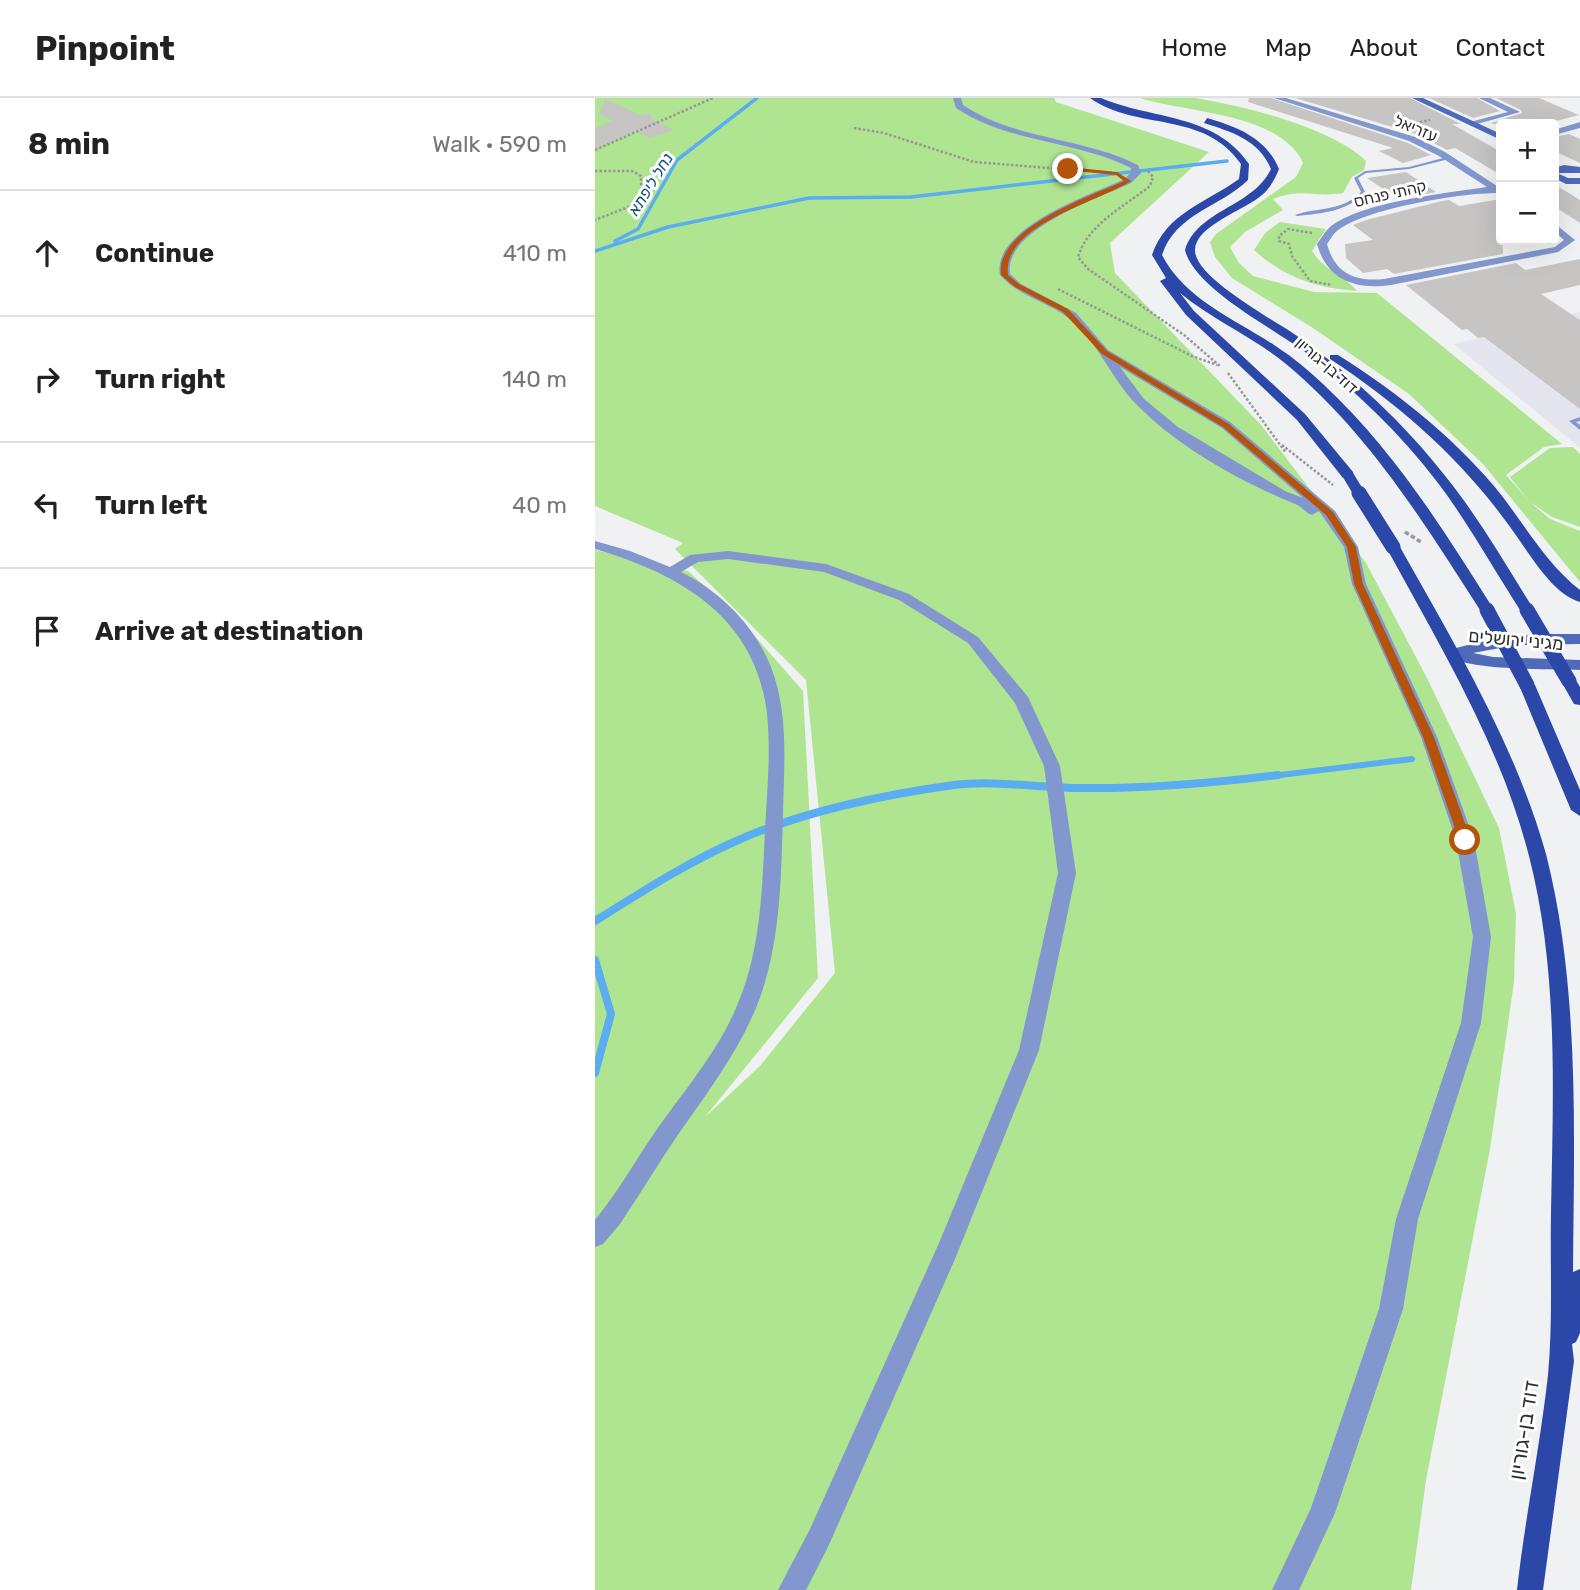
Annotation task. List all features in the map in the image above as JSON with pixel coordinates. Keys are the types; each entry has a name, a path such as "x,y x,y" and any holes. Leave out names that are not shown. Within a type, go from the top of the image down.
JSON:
{"main road":[{"path":"1094,98 1129,111 1215,135 1236,148 1245,164 1243,180 1176,222 1164,234 1157,255 1164,279 1179,302 1282,398 1348,475 1393,548 1482,709 1531,831 1555,954 1562,1008 1564,1085 1560,1372"},
{"name":"דוד בן-גוריון","path":"1123,98 1232,129 1250,138 1272,158 1275,169 1266,188 1199,233 1190,250 1192,261 1202,273 1335,368 1410,442 1467,515 1580,700"},
{"name":"דוד בן-גוריון","path":"1157,255 1168,277 1286,358 1369,436 1414,494 1487,610 1527,685 1580,810"},
{"path":"1270,322 1346,364 1429,425 1488,487 1553,573 1580,597"},
{"name":"דוד בן-גוריון","path":"1530,1590 1560,1372 1580,1280"}],"street":[{"path":"957,98 959,107 979,119 1081,145 1125,160 1135,167 1136,173 1128,181 1031,226 1003,265 1005,275 1010,282 1066,310 1104,352 1140,402 1174,430 1280,494 1303,502 1312,511"},
{"name":"עזריאל","path":"1278,98 1387,130 1428,146 1496,188"},
{"path":"1416,98 1496,135"},
{"path":"1473,124 1516,112 1483,98"},
{"path":"1559,131 1580,125"},
{"path":"1559,164 1580,170"},
{"path":"1559,171 1569,168"},
{"name":"קהתי פנחס","path":"1496,191 1362,214 1333,229 1322,246 1322,255 1342,275 1373,283 1558,249 1570,240 1559,230"},
{"path":"1104,352 1226,425 1314,498 1337,525 1351,547 1359,584 1429,737 1465,840 1482,937 1471,1023 1454,1083 1406,1219 1391,1309 1322,1513 1285,1590"},
{"path":"595,545 630,553 674,570 709,595 737,622 760,659 772,696 776,745 765,939 754,988 728,1041 595,1236"},
{"path":"674,570 695,558 728,555 825,568 904,597 973,639 1022,701 1052,766 1067,873 1029,1050 947,1251 819,1538 791,1590"},
{"name":"מגיני ירושלים","path":"1453,654 1505,639 1580,639"},
{"name":"מגיני ירושלים","path":"1453,654 1493,662 1580,665"}],"lane":[{"path":"1297,215 1343,207 1353,202 1363,192 1356,178 1366,172 1409,168 1447,158"},
{"path":"1580,419 1572,421 1580,428"}],"path":[{"path":"595,150 713,98"},
{"path":"1387,130 1451,114"},
{"path":"854,128 884,133 974,162 1112,173 1128,181"},
{"path":"595,171 632,171 641,176 642,189 641,202 595,220"},
{"path":"1051,287 1192,356 1220,366"}],"shaded area":[{"path":"1580,312 1580,448 1454,344"}],"green space":[{"path":"595,98 1054,98 1056,102 1209,152 1110,243 1115,273 1261,425 1366,563 1426,676 1499,828 1516,914 1514,982 1490,1149 1426,1480 1411,1590 595,1590 595,550 688,571 738,617 803,691 818,978 705,1117 760,1066 835,973 806,680 675,549 683,543 595,506"},
{"path":"1140,98 1195,98 1261,112 1331,138 1366,161 1364,170 1352,177 1343,193 1301,193 1273,199 1283,210 1245,232 1230,247 1239,263 1253,276 1314,292 1377,293 1562,444 1544,447 1506,475 1528,500 1510,477 1550,448 1573,447 1580,454 1580,527 1552,517 1530,502 1550,519 1580,531 1580,582 1483,464 1409,394 1313,328 1232,278 1215,257 1210,242 1216,234 1296,177 1303,163 1291,146 1275,134 1254,124"},
{"path":"1280,222 1326,229 1312,251 1323,264 1357,291 1302,280 1277,268 1254,250 1265,233"}],"building":[{"path":"1249,98 1271,98 1408,143 1431,155 1403,163 1379,151 1393,148 1248,102"},
{"path":"1295,98 1410,98 1461,124 1452,124 1496,149 1496,172 1455,148 1447,150 1416,134"},
{"path":"1429,98 1477,98 1500,111 1473,118"},
{"path":"1496,98 1539,98 1579,115 1559,120 1503,119 1522,113"},
{"path":"605,99 641,115 650,113 653,120 674,130 650,138 635,131 595,149 595,128 613,121 599,114"},
{"path":"1569,134 1580,139 1580,163 1559,153 1559,136"},
{"path":"1406,172 1436,192 1398,199 1367,178"},
{"path":"1559,187 1580,200 1580,223 1559,209"},
{"path":"1449,200 1459,206 1496,200 1496,245 1503,245 1503,254 1394,274 1387,269 1363,273 1346,258 1345,244 1373,240 1353,225 1442,201"},
{"path":"1580,259 1580,285 1541,294 1580,320 1580,409 1484,337 1478,338 1467,329 1462,330 1406,285 1516,263 1525,270"}],"waterway":[{"name":"נחל ליפתא","path":"615,241 638,229 677,160 757,98"},
{"path":"595,251 668,227 809,198 911,197 1227,161"},
{"path":"1263,777 1412,759"},
{"path":"595,921 686,866 743,838 793,820 874,799 970,784 1131,788 1278,775"},
{"path":"595,960 611,1014 595,1073"}],"route":[{"path":"1068,169 1117,174 1128,181 1031,226 1007,257 1003,265 1005,275 1010,282 1066,310 1104,352 1226,425 1330,514 1351,547 1359,584 1429,737 1465,840"}]}
